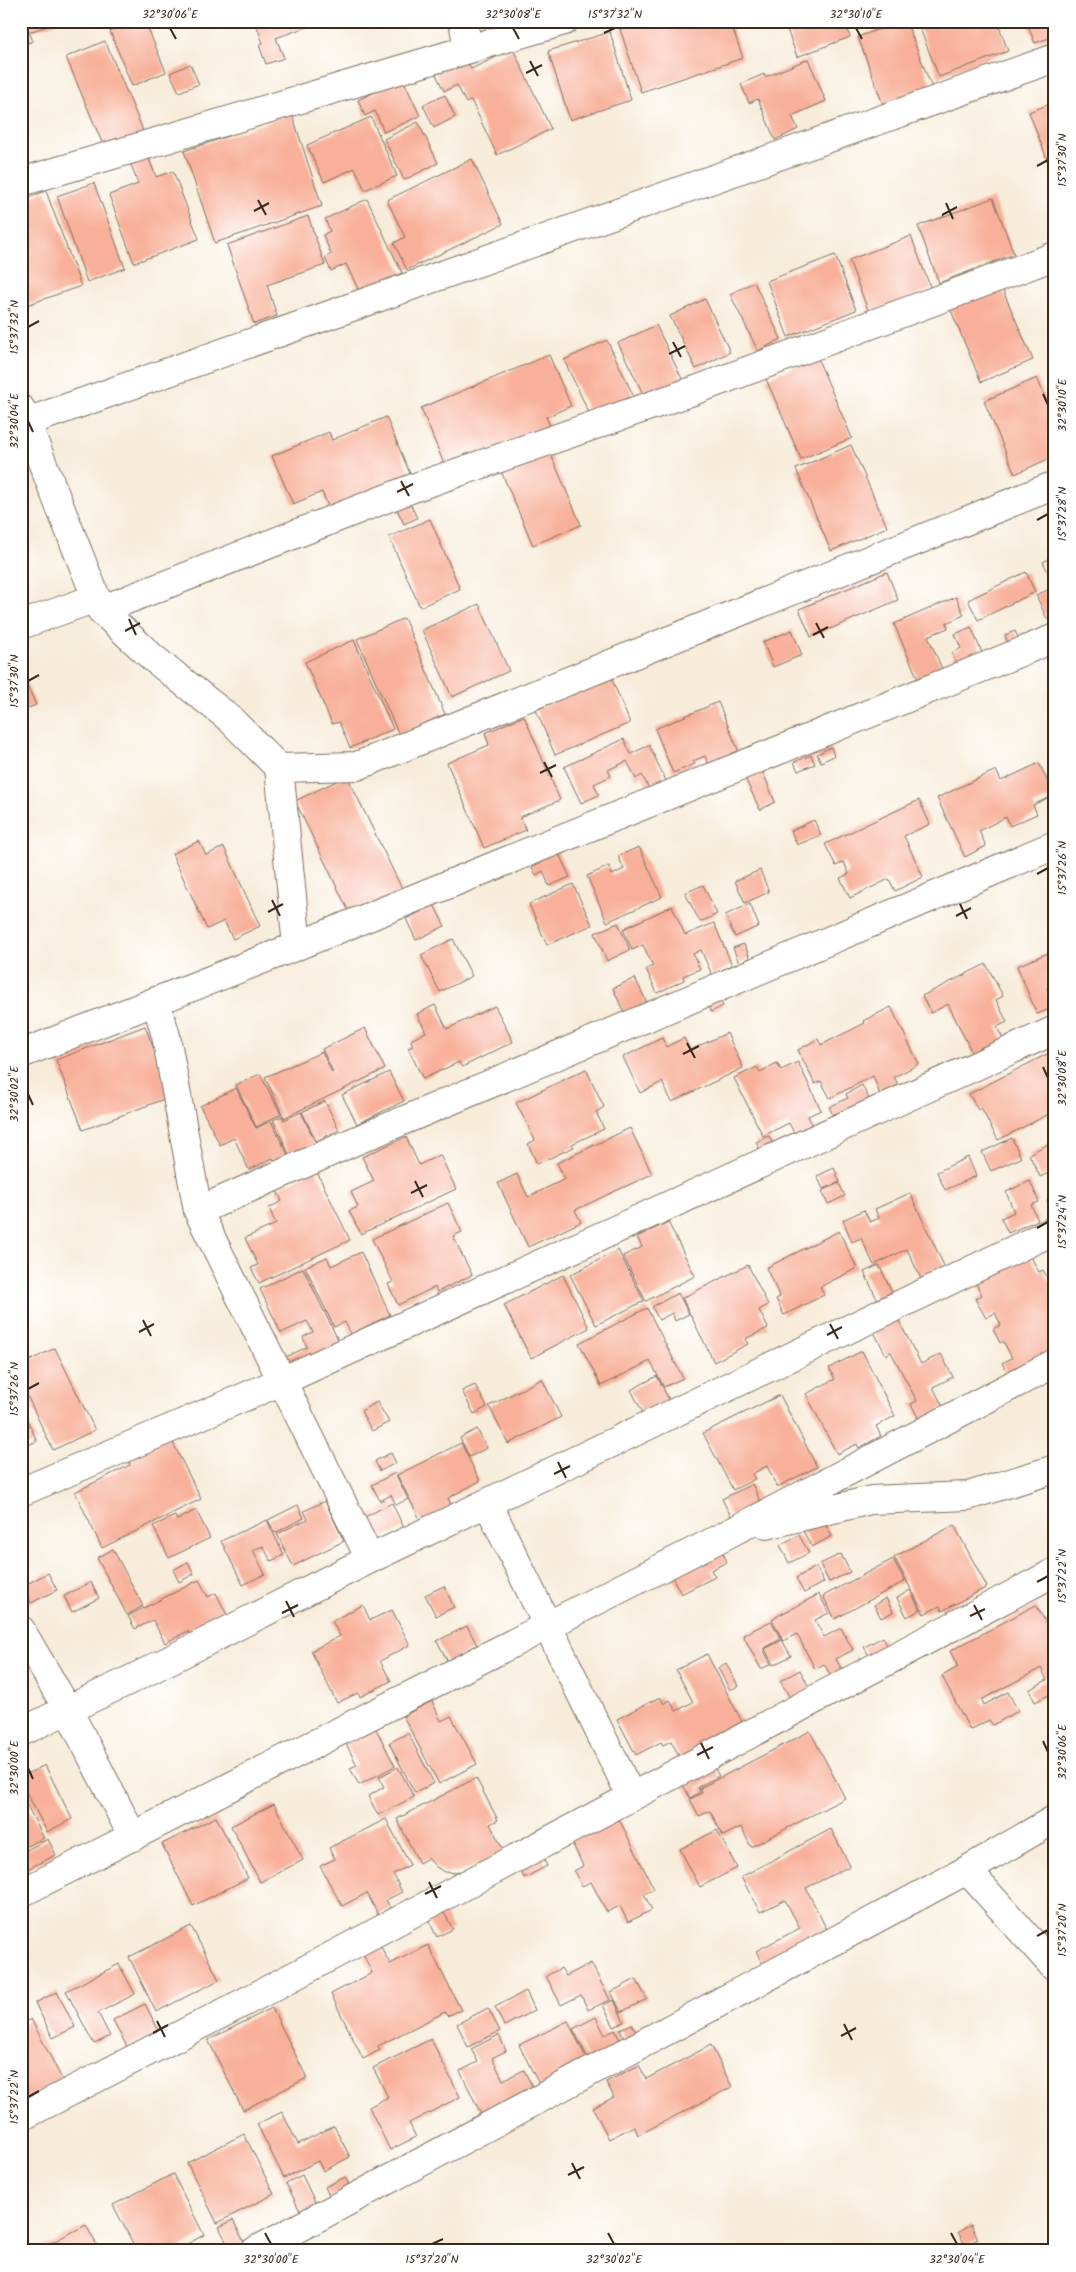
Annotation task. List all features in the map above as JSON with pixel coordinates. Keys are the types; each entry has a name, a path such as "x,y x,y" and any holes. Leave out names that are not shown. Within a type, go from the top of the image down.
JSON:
{"street":[{"path":"463,21 468,48"},
{"path":"21,182 564,21"},
{"path":"297,946 279,768 229,718 153,658 99,604 24,416 1055,58"},
{"path":"21,625 99,604 413,488 693,391 1055,256"},
{"path":"279,768 357,766 1055,485"},
{"path":"21,1054 297,946 1055,638"},
{"path":"198,1211 355,1141 1055,845"},
{"path":"156,1001 166,1036 198,1211 370,1560"},
{"path":"21,1492 282,1381 1055,1030"},
{"path":"21,1732 370,1560 1055,1230"},
{"path":"21,1893 726,1534 1055,1363"},
{"path":"726,1534 871,1500 968,1496 1055,1469"},
{"path":"488,1504 631,1796"},
{"path":"21,2117 260,1994 1055,1572"},
{"path":"21,1630 68,1710 133,1837"},
{"path":"255,2251 967,1870 1055,1819"},
{"path":"967,1870 1055,1968"}],"building":[{"path":"21,21 56,21 57,23 29,32 33,41 21,45"},
{"path":"135,21 145,21 166,72 132,86 110,31"},
{"path":"255,21 323,21 276,38 284,58 266,64 259,45 263,43"},
{"path":"641,21 730,21 743,58 641,92 620,29"},
{"path":"784,21 844,21 850,37 797,57"},
{"path":"900,21 906,21 932,88 884,107 858,37"},
{"path":"932,21 997,21 1008,51 939,77 919,26"},
{"path":"1026,21 1055,21 1055,36 1035,43"},
{"path":"610,32 631,100 570,120 548,51"},
{"path":"105,41 145,135 106,152 66,57"},
{"path":"513,49 551,129 497,155 471,100 466,103 457,85 444,91 435,72 464,57 471,69"},
{"path":"808,59 826,101 792,116 798,129 775,140 758,99 749,103 741,84 764,74 765,77"},
{"path":"190,64 199,84 179,92 170,73"},
{"path":"403,79 420,116 384,132 375,111 365,116 358,100"},
{"path":"445,95 455,117 434,128 423,105"},
{"path":"1055,102 1055,166 1050,167 1029,112"},
{"path":"292,114 322,206 215,243 184,151"},
{"path":"371,117 397,176 365,190 355,168 324,182 307,145"},
{"path":"418,122 438,163 404,180 384,139"},
{"path":"148,156 156,177 173,171 199,239 134,263 109,195 138,184 130,162"},
{"path":"472,159 503,224 407,270 394,243 405,237 387,200"},
{"path":"94,183 125,268 87,282 57,196"},
{"path":"46,191 81,286 21,307 21,200"},
{"path":"993,198 1014,254 939,283 918,226"},
{"path":"367,199 402,273 360,293 346,264 331,271 325,258 331,254 323,235 330,231 325,219"},
{"path":"308,216 325,265 267,285 277,316 254,324 227,245"},
{"path":"911,236 931,289 869,313 849,260"},
{"path":"835,255 856,310 788,337 767,281"},
{"path":"754,282 781,339 758,351 730,294"},
{"path":"1001,286 1033,360 981,382 950,308"},
{"path":"705,299 730,352 696,369 670,316"},
{"path":"656,325 684,383 646,400 618,343"},
{"path":"607,340 635,399 592,419 564,360"},
{"path":"549,355 571,406 546,417 551,428 447,471 421,408"},
{"path":"817,357 852,438 801,459 766,379"},
{"path":"1037,378 1055,420 1055,456 1015,474 984,401"},
{"path":"386,417 411,476 330,511 322,492 293,504 272,456 329,432 332,440"},
{"path":"851,445 887,527 831,551 796,469"},
{"path":"548,448 581,525 533,545 500,469"},
{"path":"407,497 417,518 404,524 394,503"},
{"path":"430,519 460,589 420,607 389,537"},
{"path":"1055,556 1055,586 1043,562"},
{"path":"887,572 898,600 811,637 799,609"},
{"path":"1026,572 1035,592 978,620 968,600"},
{"path":"1055,587 1055,616 1047,619 1036,595"},
{"path":"956,597 964,615 946,623 948,628 928,636 942,669 918,679 894,624"},
{"path":"479,604 509,671 452,697 422,630"},
{"path":"404,618 445,714 399,735 357,639"},
{"path":"971,627 983,655 957,666 952,653 961,648 955,634"},
{"path":"792,630 802,655 773,667 763,642"},
{"path":"1015,631 1021,643 1010,648 1005,635"},
{"path":"354,640 393,729 350,748 339,722 332,724 305,662"},
{"path":"21,671 36,705 21,711"},
{"path":"611,677 630,723 555,755 536,710"},
{"path":"718,702 739,752 709,765 705,756 693,761 695,764 673,773 655,729"},
{"path":"524,716 560,800 520,817 526,830 484,848 447,763 489,745 485,733"},
{"path":"624,739 631,754 649,745 667,783 650,791 642,775 636,779 627,761 608,770 611,776 594,784 599,795 581,803 564,767"},
{"path":"831,747 834,756 821,762 817,754"},
{"path":"811,755 815,764 798,771 794,762"},
{"path":"1039,763 1054,795 1033,805 1037,814 1010,826 1006,817 979,831 986,846 965,857 937,798 996,770 1001,781"},
{"path":"761,768 775,802 760,810 744,776"},
{"path":"347,776 403,891 351,916 295,801"},
{"path":"919,800 930,824 904,836 923,877 895,891 889,879 850,898 840,878 849,874 844,862 836,866 825,844"},
{"path":"814,820 821,835 797,845 791,831"},
{"path":"199,841 206,855 224,847 260,926 233,939 224,921 207,929 172,854"},
{"path":"639,847 662,897 607,922 587,876 609,866 612,875 624,869 618,856"},
{"path":"556,848 570,877 549,886 543,871 536,875 529,861"},
{"path":"760,870 769,892 745,903 735,881"},
{"path":"573,884 592,925 547,945 529,904"},
{"path":"703,885 717,914 700,922 685,893"},
{"path":"750,904 759,926 735,937 725,915"},
{"path":"434,905 445,926 416,940 406,919"},
{"path":"672,906 685,935 714,923 732,965 712,975 701,950 693,954 700,969 683,976 684,980 657,993 646,969 653,966 643,945 632,950 623,929"},
{"path":"618,923 630,950 607,961 595,933"},
{"path":"453,939 472,976 440,992 421,955"},
{"path":"744,944 750,958 739,963 733,948"},
{"path":"1055,950 1055,984 1047,988 1055,1007 1037,1014 1017,966"},
{"path":"986,964 1003,996 996,1000 1007,1022 997,1027 1007,1047 973,1055 948,1004 931,1013 922,996"},
{"path":"635,978 647,1003 624,1013 613,988"},
{"path":"715,991 723,1006 711,1012 703,996"},
{"path":"435,1005 447,1029 495,1006 513,1042 462,1067 459,1062 423,1079 408,1048 413,1046 411,1040 426,1032 417,1014"},
{"path":"891,1007 919,1064 894,1077 904,1095 884,1105 873,1076 830,1098 821,1081 815,1084 798,1050 818,1039 821,1045 865,1023 863,1021"},
{"path":"145,1026 172,1096 83,1130 56,1060"},
{"path":"365,1028 385,1069 284,1118 265,1077 322,1052 332,1073 322,1049"},
{"path":"727,1033 743,1068 672,1102 662,1082 640,1093 623,1057 662,1038 666,1047 684,1038 690,1050"},
{"path":"1055,1050 1055,1111 998,1140 981,1108 978,1110 969,1094"},
{"path":"798,1062 821,1110 808,1116 816,1133 798,1141 789,1123 763,1136 734,1078 757,1067 760,1072 777,1063 781,1070"},
{"path":"586,1069 604,1107 596,1112 604,1129 572,1144 574,1147 537,1164 528,1144 535,1140 516,1103"},
{"path":"389,1072 404,1101 357,1124 342,1095"},
{"path":"260,1074 281,1114 256,1127 236,1085"},
{"path":"862,1085 872,1105 837,1123 829,1107 848,1098 846,1094"},
{"path":"236,1088 256,1128 271,1121 289,1157 275,1163 273,1158 249,1170 234,1138 220,1145 200,1106"},
{"path":"325,1101 339,1130 316,1141 302,1112"},
{"path":"301,1112 316,1143 290,1156 273,1120 282,1116 284,1120"},
{"path":"630,1128 652,1174 575,1210 581,1222 528,1247 498,1183 517,1174 528,1197 565,1179 557,1163"},
{"path":"769,1136 776,1151 763,1157 756,1142"},
{"path":"406,1137 419,1165 440,1155 456,1189 361,1234 349,1211 358,1207 351,1192 374,1181 362,1157"},
{"path":"1012,1138 1021,1158 991,1171 982,1152"},
{"path":"1052,1142 1055,1148 1055,1170 1040,1177 1029,1154"},
{"path":"968,1157 976,1176 945,1190 937,1172"},
{"path":"834,1168 840,1182 823,1189 817,1176"},
{"path":"316,1170 350,1240 259,1283 251,1268 258,1265 245,1238 276,1224 269,1208 282,1201 276,1189"},
{"path":"1030,1181 1039,1202 1031,1205 1038,1220 1008,1233 1001,1218 1014,1212 1006,1192"},
{"path":"839,1183 845,1196 828,1204 822,1191"},
{"path":"910,1193 945,1268 921,1279 907,1249 874,1265 861,1238 852,1242 843,1220 864,1210 870,1222 879,1218 875,1209"},
{"path":"1055,1196 1055,1207 1051,1209 1047,1200"},
{"path":"448,1203 462,1232 453,1236 472,1275 437,1292 435,1287 398,1305 388,1284 393,1282 372,1239"},
{"path":"668,1222 695,1276 646,1301 623,1256 642,1247 637,1237"},
{"path":"839,1231 857,1268 820,1287 824,1295 784,1315 776,1299 780,1297 766,1268"},
{"path":"1026,1248 1039,1272 1043,1270 1055,1291 1055,1299 1052,1301 1055,1305 1055,1357 1011,1380 1002,1363 1012,1358 1003,1341 1000,1343 993,1329 1001,1325 995,1313 986,1318 975,1299 982,1295 972,1276"},
{"path":"618,1250 644,1301 596,1325 570,1275"},
{"path":"361,1252 390,1315 351,1334 345,1322 334,1327 305,1267 327,1257 331,1266"},
{"path":"748,1265 768,1305 759,1310 768,1328 745,1339 748,1344 714,1362 682,1298"},
{"path":"879,1265 892,1292 877,1299 864,1272"},
{"path":"303,1268 342,1348 293,1372 286,1357 307,1347 303,1337 313,1332 307,1321 281,1333 260,1289"},
{"path":"563,1275 589,1328 531,1358 504,1305"},
{"path":"678,1293 689,1314 675,1321 672,1313 659,1320 652,1307"},
{"path":"647,1308 683,1378 664,1387 650,1361 601,1386 579,1343"},
{"path":"896,1315 921,1364 941,1354 953,1377 933,1387 943,1407 923,1427 911,1404 917,1401 891,1352 886,1355 872,1328"},
{"path":"55,1348 95,1430 53,1450 21,1383 21,1365"},
{"path":"862,1351 895,1416 876,1426 881,1436 859,1448 857,1444 837,1454 806,1394 835,1379 829,1368"},
{"path":"657,1376 669,1400 643,1413 631,1390"},
{"path":"542,1379 561,1417 508,1444 489,1406"},
{"path":"475,1385 487,1407 474,1414 462,1391"},
{"path":"780,1395 817,1467 777,1487 767,1466 752,1474 755,1479 733,1490 703,1433"},
{"path":"377,1402 389,1422 372,1431 361,1411"},
{"path":"21,1407 37,1441 21,1448"},
{"path":"477,1429 487,1448 469,1457 460,1438"},
{"path":"169,1435 201,1499 102,1548 75,1492 130,1465 127,1457"},
{"path":"461,1443 480,1481 448,1498 452,1507 422,1523 397,1475"},
{"path":"391,1453 396,1463 380,1471 375,1461"},
{"path":"395,1473 408,1499 396,1505 391,1495 380,1501 372,1485"},
{"path":"752,1484 764,1509 735,1524 722,1499"},
{"path":"325,1501 344,1541 293,1566 277,1534 308,1519 304,1511"},
{"path":"392,1503 404,1528 372,1544 359,1520"},
{"path":"298,1505 304,1518 275,1533 268,1520"},
{"path":"196,1510 210,1538 169,1558 153,1526 175,1516 177,1520"},
{"path":"267,1520 284,1555 271,1561 263,1546 253,1550 265,1574 243,1585 221,1541"},
{"path":"823,1520 832,1536 812,1547 803,1531"},
{"path":"954,1525 987,1587 942,1611 940,1606 924,1614 894,1557"},
{"path":"799,1535 809,1553 789,1563 780,1545"},
{"path":"720,1546 727,1562 711,1570 715,1577 681,1594 669,1571"},
{"path":"113,1549 143,1606 127,1615 97,1558"},
{"path":"841,1554 850,1572 829,1582 820,1564"},
{"path":"893,1559 905,1581 835,1619 823,1596"},
{"path":"188,1562 194,1574 179,1582 173,1570"},
{"path":"816,1567 824,1582 804,1593 796,1578"},
{"path":"48,1573 57,1590 31,1603 23,1586"},
{"path":"199,1580 208,1597 216,1593 229,1619 191,1638 188,1631 165,1643 153,1620 135,1629 128,1616"},
{"path":"91,1582 99,1598 72,1612 64,1596"},
{"path":"444,1586 454,1607 436,1616 425,1595"},
{"path":"910,1590 920,1610 907,1617 897,1598"},
{"path":"819,1594 829,1613 815,1620 824,1637 841,1628 853,1650 836,1659 845,1675 834,1681 824,1664 815,1669 797,1634 783,1641 772,1619"},
{"path":"886,1598 893,1612 881,1618 874,1605"},
{"path":"363,1605 370,1620 392,1610 410,1645 380,1661 391,1681 360,1697 358,1693 337,1703 311,1651 340,1636 332,1621"},
{"path":"1036,1605 1055,1639 1055,1692 1035,1702 1029,1690 1047,1680 1041,1668 981,1700 984,1705 1008,1692 1018,1711 993,1725 989,1720 970,1730 942,1676 958,1667 950,1651"},
{"path":"771,1621 781,1639 763,1649 771,1664 761,1669 743,1635"},
{"path":"467,1626 478,1647 448,1662 437,1641"},
{"path":"883,1637 889,1649 871,1659 864,1647"},
{"path":"782,1640 791,1656 773,1665 765,1649"},
{"path":"707,1654 743,1724 684,1765 671,1741 663,1745 661,1742 636,1755 617,1719 660,1697 664,1704 670,1700 676,1711 693,1702 676,1670"},
{"path":"726,1663 738,1686 730,1690 718,1668"},
{"path":"800,1670 810,1689 791,1699 780,1681"},
{"path":"432,1701 441,1721 451,1716 477,1764 439,1784 403,1716"},
{"path":"375,1727 395,1766 359,1785 350,1768 357,1765 345,1742"},
{"path":"810,1731 845,1798 751,1847 741,1827 723,1836 710,1811 699,1816 690,1799 702,1793 700,1788"},
{"path":"408,1733 434,1783 415,1793 389,1743"},
{"path":"709,1758 719,1776 698,1787 700,1792 690,1798 678,1775"},
{"path":"45,1765 72,1819 47,1832 21,1782 21,1777"},
{"path":"398,1767 414,1797 378,1815 368,1796 384,1787 379,1777"},
{"path":"476,1778 498,1820 490,1824 506,1855 456,1873 445,1872 436,1867 428,1858 419,1863 397,1819"},
{"path":"21,1794 44,1838 21,1849"},
{"path":"274,1804 303,1860 260,1882 231,1826"},
{"path":"617,1815 654,1889 644,1894 652,1910 628,1922 620,1906 607,1912 591,1882 582,1886 574,1871 583,1866 570,1838"},
{"path":"216,1817 248,1878 193,1906 162,1844"},
{"path":"386,1819 410,1865 393,1874 402,1892 386,1900 391,1908 378,1915 367,1893 342,1906 320,1866 335,1859 329,1848"},
{"path":"831,1829 850,1866 806,1888 829,1934 764,1967 756,1951 800,1928 785,1900 760,1912 741,1877"},
{"path":"717,1830 737,1868 700,1887 680,1849"},
{"path":"48,1839 56,1855 21,1872 21,1853"},
{"path":"540,1852 547,1866 524,1878 517,1863"},
{"path":"442,1909 453,1929 437,1937 427,1917"},
{"path":"191,1926 219,1980 156,2012 129,1957"},
{"path":"1055,1926 1055,1945 1050,1948 1043,1932"},
{"path":"380,1945 390,1964 428,1945 461,2010 447,2016 445,2012 378,2046 380,2050 363,2059 331,1994 372,1973 363,1954"},
{"path":"591,1963 610,2000 588,2010 581,1995 561,2005 546,1976 561,1968 566,1976"},
{"path":"119,1964 135,1994 98,2013 110,2036 94,2044 66,1991"},
{"path":"636,1979 647,1999 621,2012 611,1992"},
{"path":"526,1991 535,2010 504,2026 495,2007"},
{"path":"57,1992 75,2027 53,2038 35,2003"},
{"path":"614,2000 624,2022 614,2027 603,2005"},
{"path":"145,2004 159,2031 127,2047 113,2020"},
{"path":"272,2008 307,2078 243,2110 208,2040"},
{"path":"488,2008 500,2031 468,2047 457,2024"},
{"path":"596,2017 605,2035 615,2030 623,2046 590,2062 573,2029"},
{"path":"31,2019 63,2081 24,2100 21,2094 21,2024"},
{"path":"568,2021 589,2064 541,2088 519,2045"},
{"path":"632,2024 640,2039 628,2045 620,2029"},
{"path":"499,2035 506,2051 492,2058 503,2080 524,2070 536,2094 484,2120 460,2071 478,2062 471,2049"},
{"path":"431,2039 460,2097 409,2123 416,2137 390,2150 369,2107 388,2097 373,2068"},
{"path":"711,2045 732,2087 638,2135 634,2126 609,2139 593,2108 614,2097 606,2082 639,2065 646,2079"},
{"path":"282,2112 298,2144 334,2126 350,2157 323,2171 318,2161 284,2178 257,2124"},
{"path":"244,2134 274,2194 217,2223 187,2163"},
{"path":"173,2174 204,2235 174,2251 137,2251 113,2205"},
{"path":"302,2175 317,2206 301,2213 286,2183"},
{"path":"345,2177 350,2187 330,2197 325,2187"},
{"path":"233,2220 245,2244 231,2251 219,2227"},
{"path":"86,2225 100,2251 36,2251 45,2246"},
{"path":"971,2225 978,2239 965,2245 958,2232"}]}
